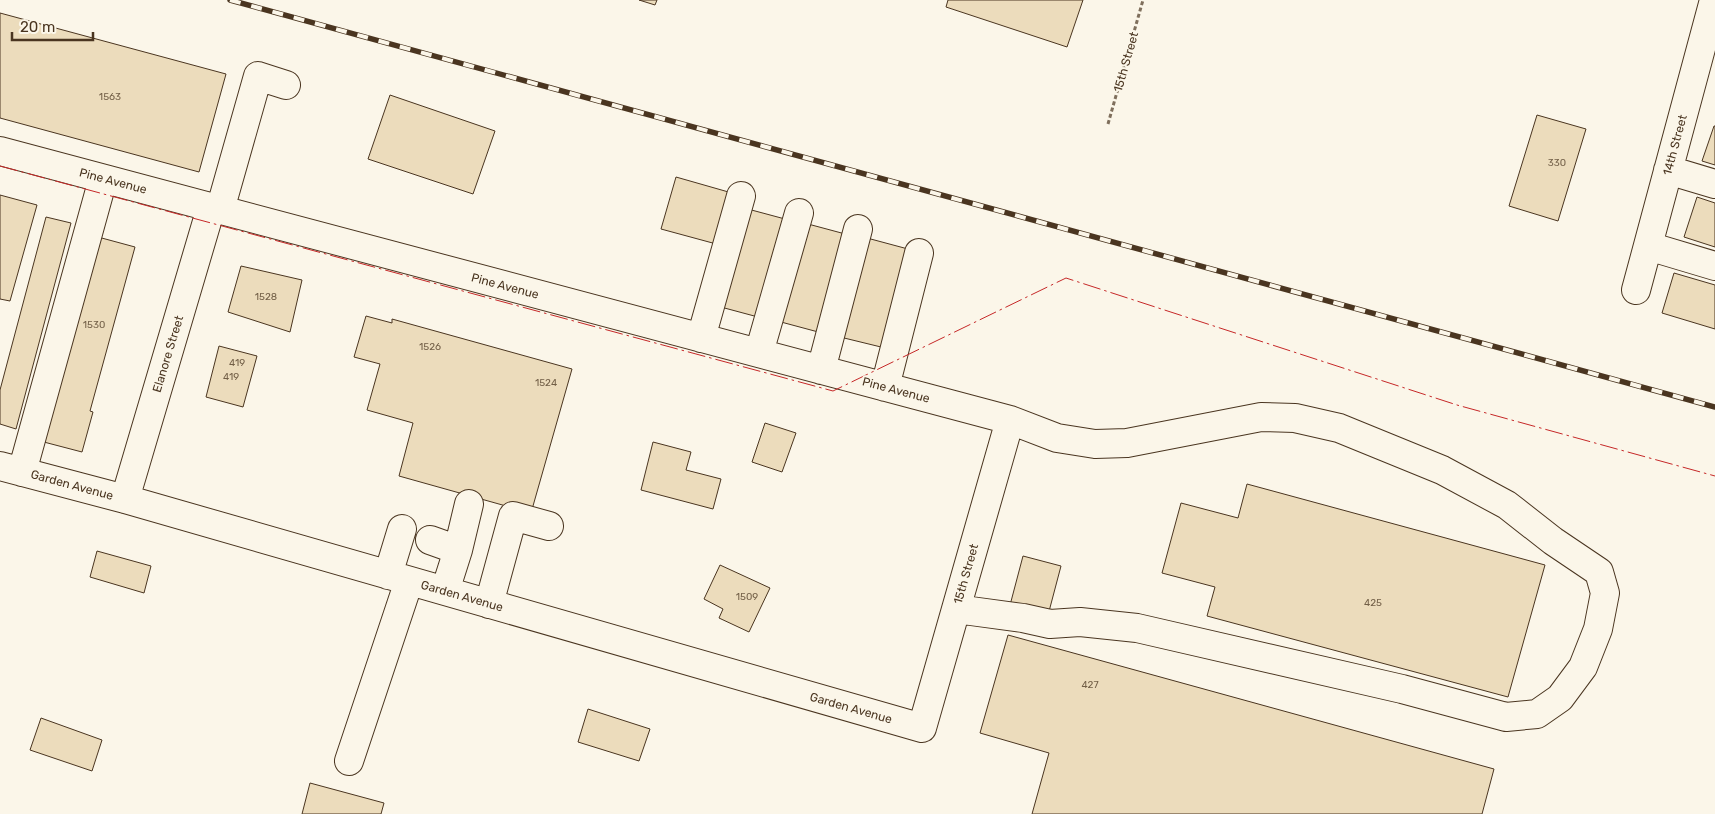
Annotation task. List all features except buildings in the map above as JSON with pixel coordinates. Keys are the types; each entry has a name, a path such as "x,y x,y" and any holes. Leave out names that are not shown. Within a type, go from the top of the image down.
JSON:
{"street":[{"name":"14th Street","path":"1636,290 1714,0"},
{"name":"Elanore Street","path":"125,499 258,76 286,85"},
{"name":"Pine Avenue","path":"0,151 1010,420 1057,438 1094,444 1127,443 1261,417 1295,418 1339,428 1442,470 1507,505 1553,541 1599,572 1605,593 1598,629 1583,668 1560,698 1537,714 1506,717 1402,689 1138,628 1080,622 1050,624 1022,618 956,609"},
{"path":"1668,170 1715,184"},
{"path":"11,469 103,179"},
{"path":"701,338 741,196"},
{"path":"759,354 799,213"},
{"path":"822,370 858,230"},
{"path":"1648,246 1715,266"},
{"path":"885,387 919,253"},
{"name":"15th Street","path":"922,728 1010,420"},
{"name":"Garden Avenue","path":"11,469 125,499 922,728"},
{"path":"445,591 458,550 469,504"},
{"path":"489,604 513,516 549,526"},
{"path":"349,760 399,578 402,530"},
{"path":"430,540 458,550"}],"path":[{"name":"15th Street","path":"1108,124 1143,0"}],"railway":[{"path":"230,0 1715,407"}],"power":[{"path":"0,166 833,391 1066,278 1457,405 1715,476"}]}
